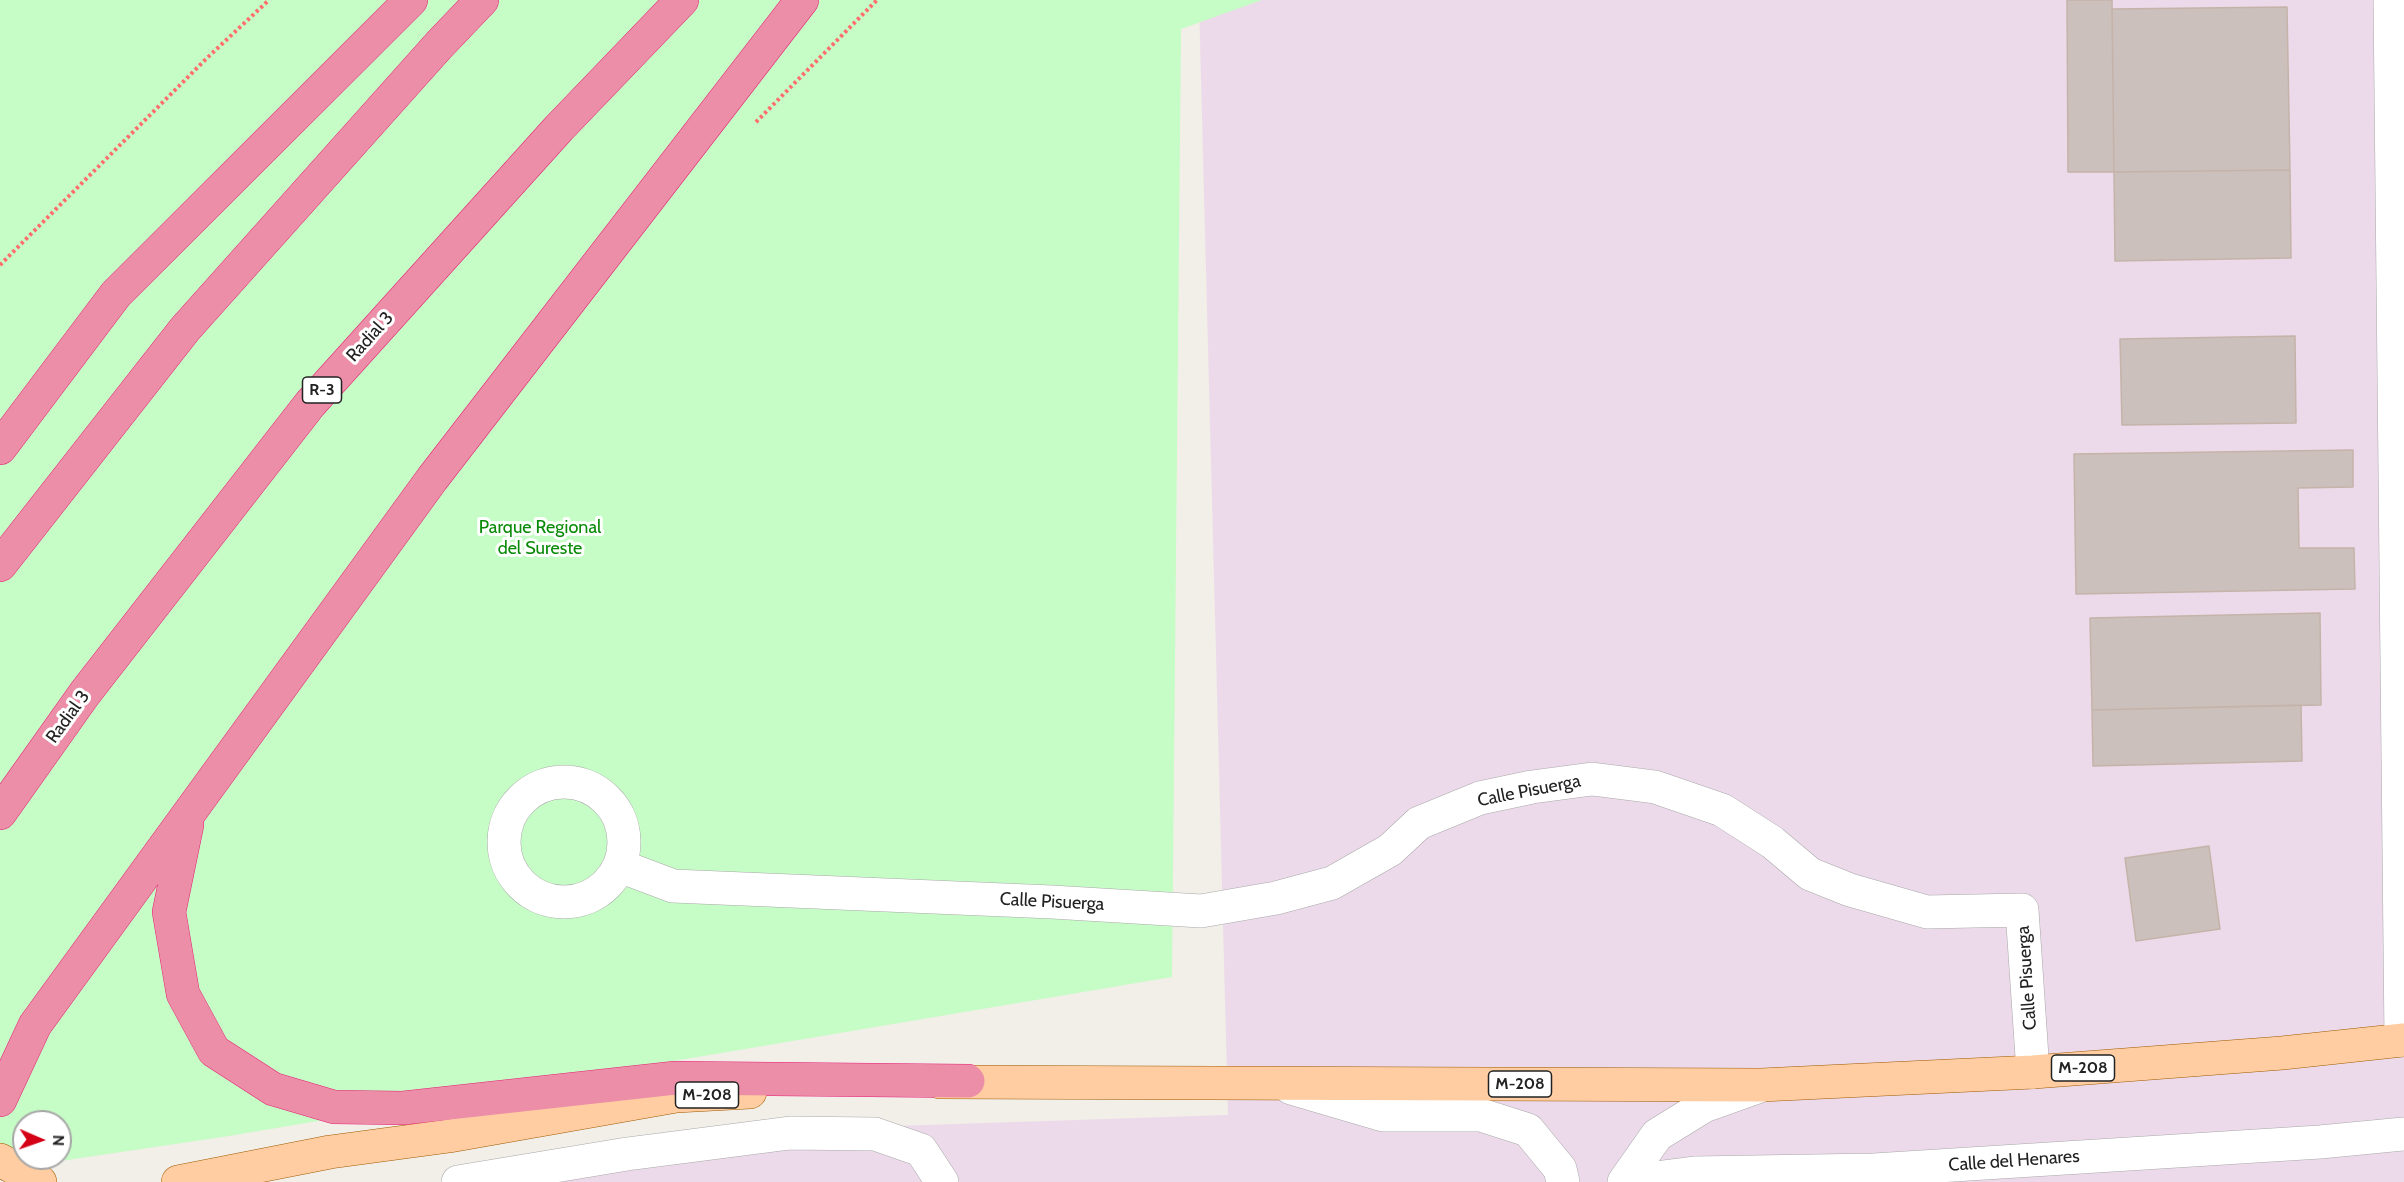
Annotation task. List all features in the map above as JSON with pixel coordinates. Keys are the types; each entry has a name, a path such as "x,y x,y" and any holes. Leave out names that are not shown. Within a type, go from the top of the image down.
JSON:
{"highway":[{"path":"0,448 116,294 411,0"},
{"path":"0,565 185,329 482,0"},
{"name":"Radial 3","path":"0,813 85,693 310,404 559,128 682,0"},
{"path":"0,1100 35,1025 432,480 802,0"},
{"path":"189,814 169,912 183,994 214,1051 273,1089 334,1107 403,1108 675,1078 968,1081"}],"main road":[{"name":"M-208","path":"178,1182 330,1152 449,1136 675,1096 968,1081 1761,1085 2033,1072 2282,1053 2402,1040"},
{"name":"M-208","path":"288,1182 449,1136"},
{"path":"0,1160 40,1182"}],"street":[{"path":"2390,0 2398,292 2402,1040"},
{"name":"Calle Pisuerga","path":"620,866 673,886 1052,902 1201,911 1276,898 1332,882 1390,850 1419,823 1480,798 1533,787 1592,779 1655,786 1722,810 1772,842 1810,874 1850,890 1927,912 2022,910 2033,1072"},
{"path":"1278,1084 1383,1115 1481,1115 1528,1130 1560,1169 1563,1182"},
{"path":"1624,1182 1657,1135 1704,1106 1761,1085"},
{"path":"458,1182 627,1154 790,1133 875,1134 921,1150 942,1182"},
{"name":"Calle del Henares","path":"1624,1182 1694,1173 1895,1175 2404,1134"}],"path":[{"path":"0,265 207,58 270,0"},
{"path":"756,122 877,0"}],"shaded area":[{"path":"2404,0 2404,1182 507,1182 744,1131 1228,1115 1199,1"}],"green space":[{"name":"Parque Regional del Sureste","path":"0,0 1262,0 1181,29 1172,977 229,1136 72,1159 72,1110 12,1110 12,1168 0,1170"}],"building":[{"path":"2067,0 2112,0 2114,172 2068,172"},
{"path":"2287,7 2290,170 2114,172 2112,9"},
{"path":"2290,170 2291,258 2115,261 2114,172"},
{"path":"2295,336 2296,423 2122,425 2120,339"},
{"path":"2353,450 2353,487 2298,488 2299,548 2354,548 2355,589 2076,594 2074,454"},
{"path":"2320,613 2321,705 2092,710 2090,618"},
{"path":"2301,705 2302,761 2093,766 2092,710"},
{"path":"2209,846 2220,929 2136,941 2125,858"}]}
